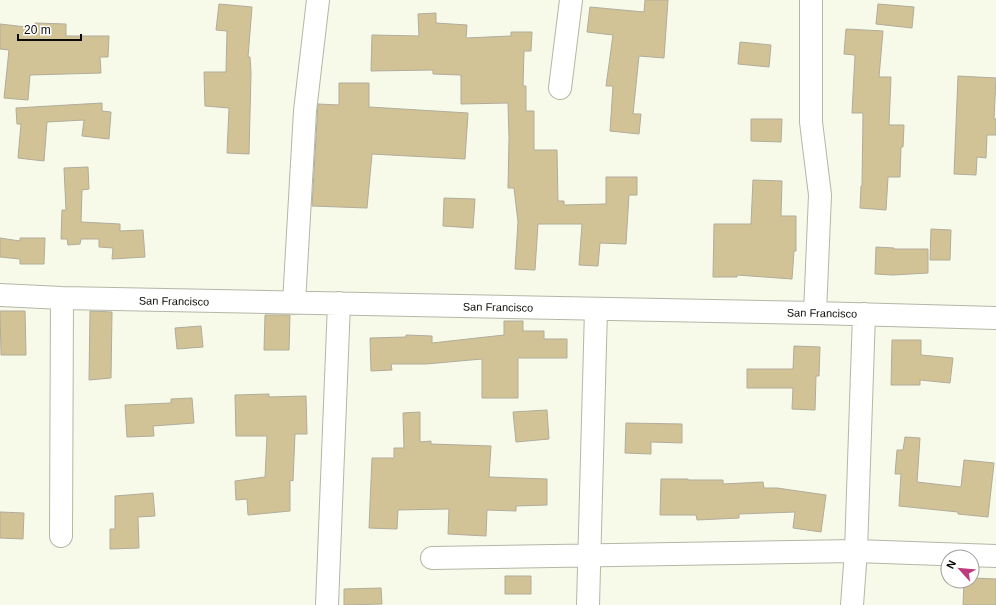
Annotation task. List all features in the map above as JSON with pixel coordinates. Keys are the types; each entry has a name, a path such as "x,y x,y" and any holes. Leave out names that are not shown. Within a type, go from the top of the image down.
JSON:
{"street":[{"path":"294,303 305,111 318,0"},
{"path":"560,88 571,0"},
{"path":"811,0 811,122 820,195 815,313"},
{"name":"San Francisco","path":"0,295 62,298 996,318"},
{"path":"61,536 62,298"},
{"path":"327,605 339,303"},
{"path":"588,605 596,309"},
{"path":"852,605 856,551 864,314"},
{"path":"432,558 856,551 996,556"}],"building":[{"path":"645,0 668,0 664,58 639,56 633,114 641,114 639,134 610,131 613,86 606,86 613,35 587,32 590,7 644,12"},
{"path":"219,4 252,7 248,57 250,57 251,73 249,154 227,153 229,108 205,106 204,72 226,72 227,31 216,30"},
{"path":"878,4 914,7 912,28 876,24"},
{"path":"436,13 436,23 467,25 466,38 511,36 511,32 532,32 531,51 524,51 523,86 526,86 526,111 534,111 534,150 557,150 558,201 564,201 564,205 606,204 606,177 637,177 637,195 629,195 626,244 600,243 598,266 579,265 582,224 538,224 535,270 515,269 518,222 514,188 508,188 508,103 461,104 461,75 433,74 433,70 371,71 372,35 419,36 418,14"},
{"path":"35,23 66,24 66,36 109,36 108,57 100,57 101,73 30,75 28,100 4,98 9,50 0,49 0,24 35,28"},
{"path":"846,29 883,31 879,77 891,77 889,125 904,125 903,147 901,147 900,177 888,177 886,210 860,208 862,186 863,113 852,113 855,55 844,54"},
{"path":"740,42 771,45 769,67 738,64"},
{"path":"958,76 996,78 994,119 996,119 996,135 987,135 986,158 977,157 976,175 954,174"},
{"path":"339,83 369,83 369,107 468,113 465,159 372,154 367,208 312,206 318,104 339,105"},
{"path":"102,103 102,111 111,112 109,139 82,136 84,120 47,122 44,161 18,158 21,124 17,124 16,108"},
{"path":"751,119 782,119 781,142 751,141"},
{"path":"88,167 89,189 82,190 81,222 120,224 120,231 143,230 145,257 112,259 113,248 99,247 99,239 81,239 80,244 68,245 67,239 61,239 62,210 66,210 64,168"},
{"path":"753,180 782,181 781,216 796,216 796,251 794,251 792,279 737,275 737,277 713,277 714,224 751,224"},
{"path":"444,198 475,199 473,228 443,226"},
{"path":"931,229 951,230 950,260 930,260"},
{"path":"0,238 20,241 20,238 45,238 44,264 20,264 20,259 0,257"},
{"path":"876,247 894,249 928,249 928,273 893,275 875,274"},
{"path":"0,311 25,311 26,355 1,355"},
{"path":"90,311 112,312 111,378 89,380"},
{"path":"265,315 290,315 289,350 264,350"},
{"path":"504,321 523,321 523,331 544,331 544,339 567,339 567,358 518,358 518,398 482,398 482,359 426,364 391,364 392,370 371,371 370,338 406,337 406,335 432,336 432,343 504,335"},
{"path":"201,326 203,347 177,349 175,328"},
{"path":"892,340 921,340 921,355 953,358 950,383 920,380 920,385 891,385"},
{"path":"794,346 820,347 819,376 816,376 815,410 792,409 793,388 747,388 747,369 793,369"},
{"path":"269,394 269,397 306,396 307,434 295,434 293,481 290,480 290,511 248,515 247,499 236,500 235,481 265,477 267,436 236,436 235,395"},
{"path":"192,398 194,423 153,426 154,436 127,437 125,405 171,403 171,399"},
{"path":"547,410 549,439 516,442 513,412"},
{"path":"420,412 420,442 431,441 431,444 491,446 489,477 547,479 547,505 516,506 516,511 487,510 486,536 448,534 449,509 398,510 397,529 369,528 372,458 394,458 394,448 404,448 403,413"},
{"path":"626,423 682,424 682,443 651,442 651,454 625,453"},
{"path":"905,437 920,438 917,482 961,487 964,460 994,463 988,517 958,514 958,512 899,506 901,474 895,474 897,450 903,450"},
{"path":"661,479 723,480 723,484 763,482 764,488 777,488 826,495 821,532 793,528 795,512 739,514 739,518 697,520 696,515 660,515"},
{"path":"153,493 155,516 138,517 139,548 110,549 110,529 115,529 115,496"},
{"path":"0,512 24,513 23,539 0,538"},
{"path":"505,576 531,576 531,594 505,594"},
{"path":"980,578 996,579 996,605 963,605 964,589 980,589"},
{"path":"381,588 382,604 344,605 344,589"}]}
